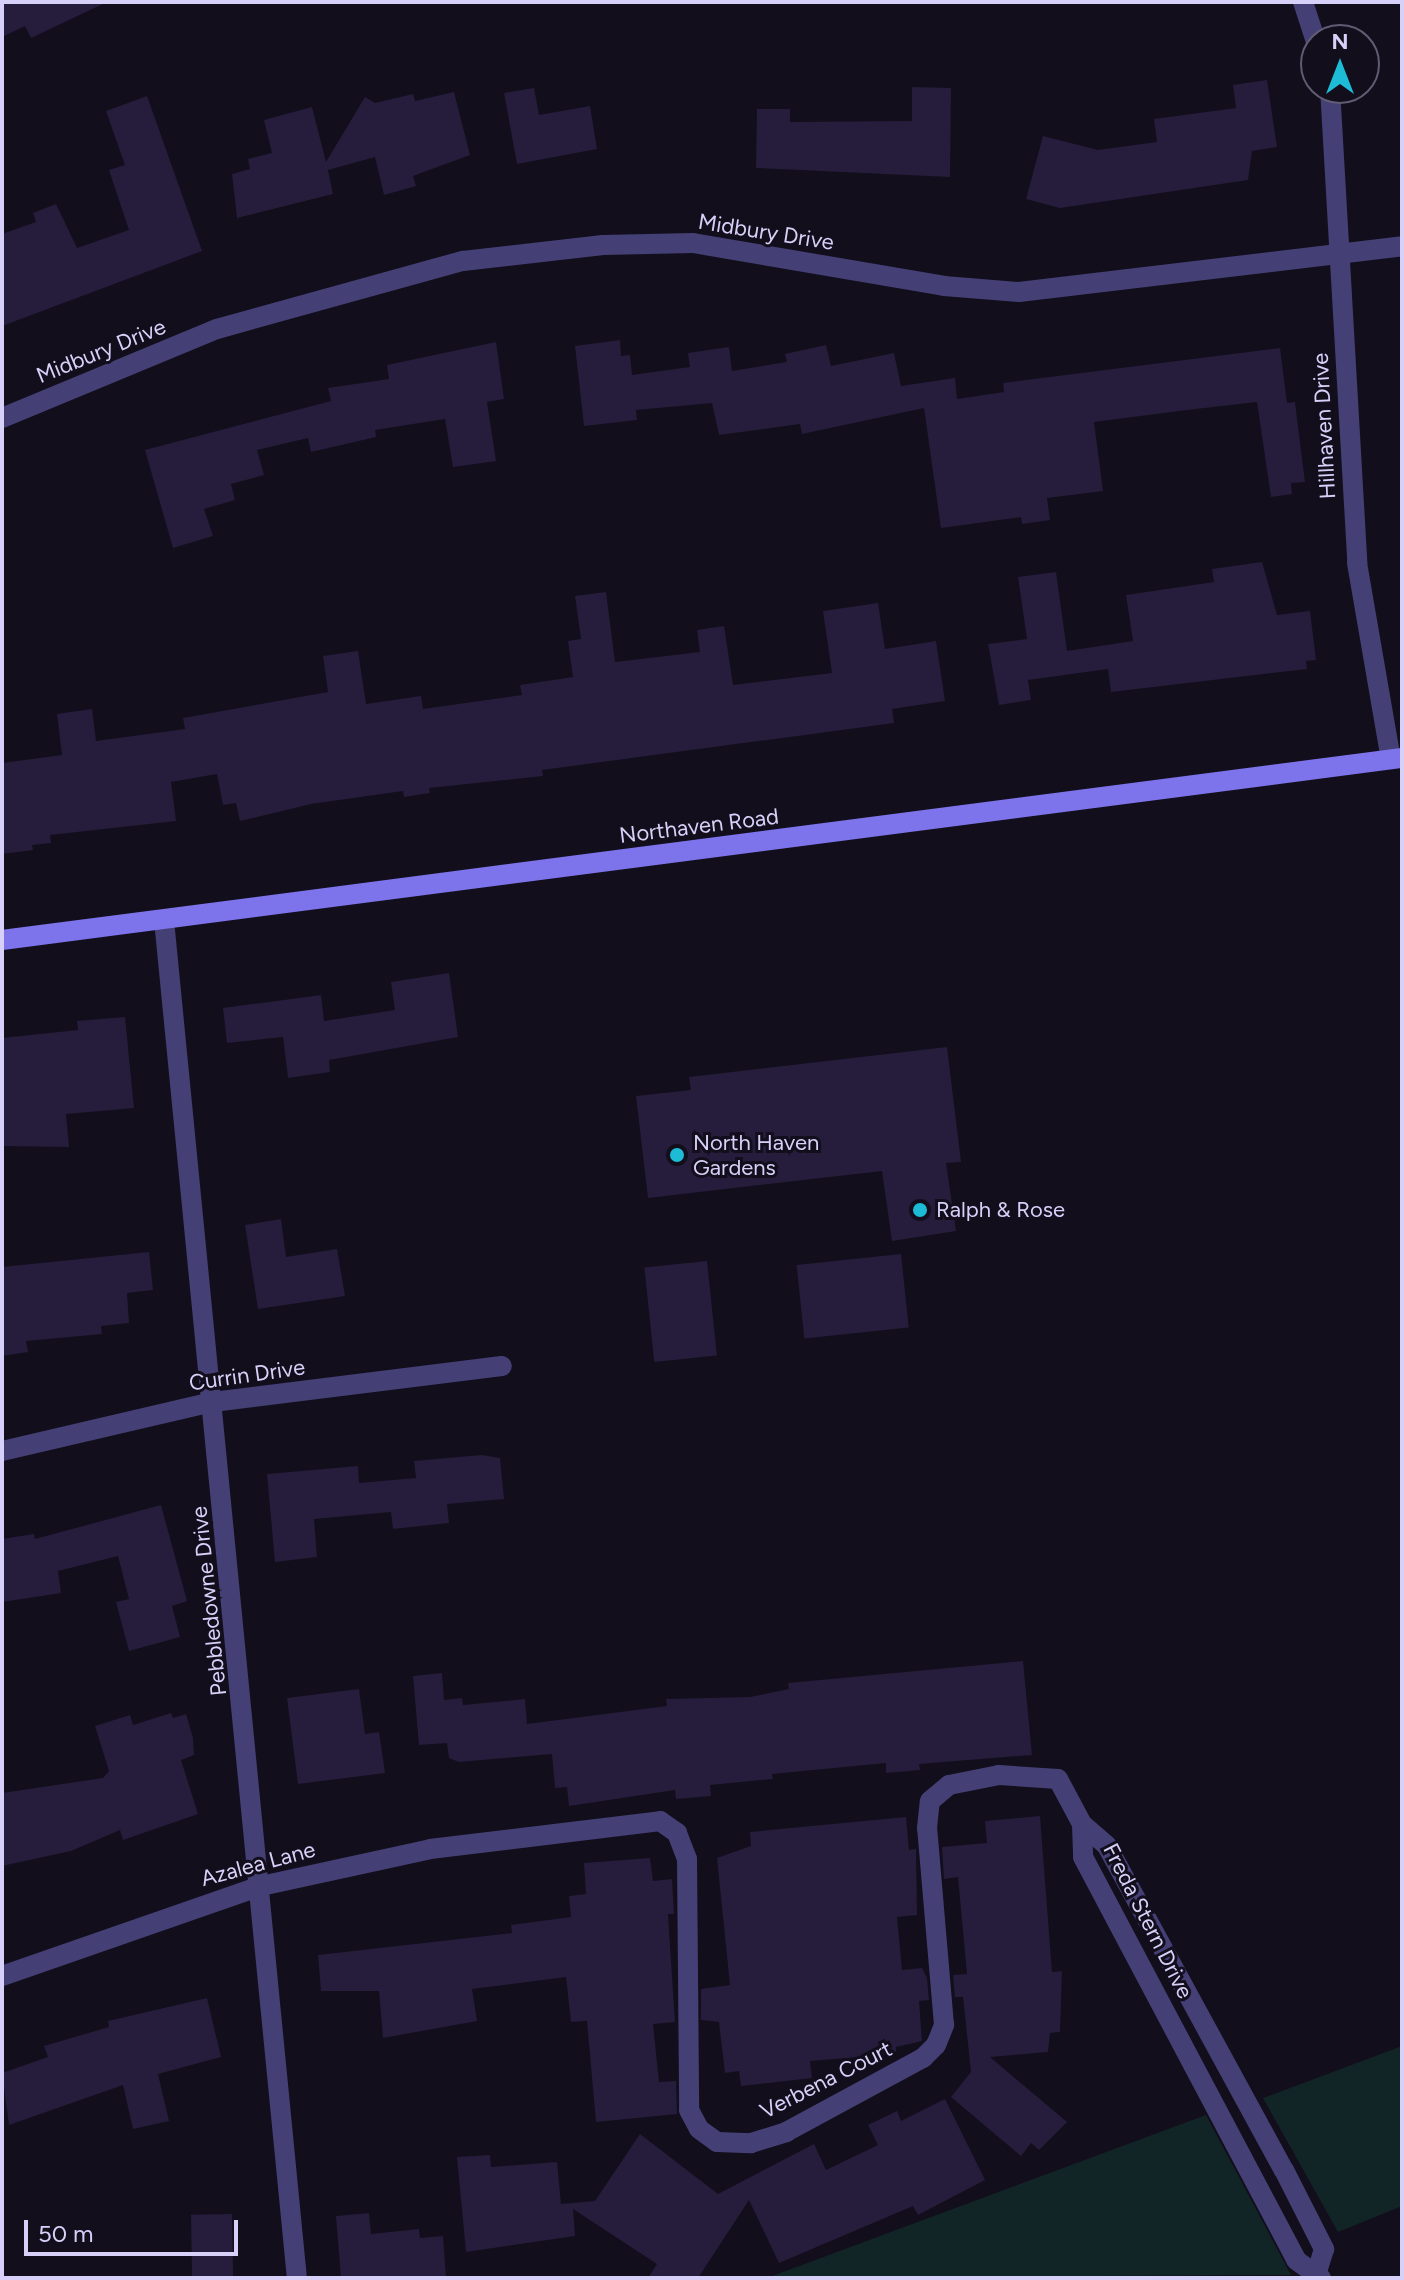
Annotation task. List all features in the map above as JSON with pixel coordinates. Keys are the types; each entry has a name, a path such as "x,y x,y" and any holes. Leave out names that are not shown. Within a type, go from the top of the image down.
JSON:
{"street":[{"path":"1303,2 1310,24"},
{"name":"Hillhaven Drive","path":"1331,104 1357,563 1396,759"},
{"name":"Midbury Drive","path":"2,418 217,329 463,261 603,245 693,243 944,286 1019,292 1402,246"},
{"name":"Northaven Road","path":"2,940 1396,759"},
{"name":"Pebbledowne Drive","path":"164,920 297,2278"},
{"name":"Currin Drive","path":"2,1451 213,1402 502,1366"},
{"name":"Verbena Court","path":"536,1836 660,1821 677,1833 687,1859 689,2110 699,2129 717,2142 751,2143 786,2132 923,2058 936,2045 944,2025 927,1828 930,1801 939,1790 999,1775 1058,1779 1082,1824"},
{"name":"Freda Stern Drive","path":"1082,1824 1107,1846 1284,2170 1324,2249 1319,2275 1296,2260 1083,1857 1082,1824"},
{"name":"Azalea Lane","path":"2,1976 261,1886 430,1849 536,1836"}],"green space":[{"path":"1402,2046 1402,2206 1338,2232 1263,2098"},
{"path":"1206,2115 1291,2275 767,2278"}],"building":[{"path":"2,2 107,2 31,38 25,26 2,37"},
{"path":"1267,80 1277,147 1252,151 1248,180 1060,208 1026,199 1043,136 1098,150 1157,142 1154,119 1236,108 1233,85"},
{"path":"912,87 951,88 950,177 756,168 757,109 790,109 790,122 912,121"},
{"path":"534,88 539,115 590,106 597,149 517,164 504,93"},
{"path":"454,92 470,155 413,176 416,186 384,195 375,157 328,170 333,194 237,218 232,174 250,169 248,159 272,153 264,120 312,107 326,162 365,97 375,103 413,94 415,101"},
{"path":"147,96 202,251 2,326 2,234 36,222 33,213 56,204 77,248 129,230 109,170 125,165 106,111"},
{"path":"620,340 621,356 630,355 632,375 690,367 688,353 729,347 732,371 787,362 785,354 826,345 831,366 894,353 901,386 955,378 957,399 1004,392 1003,383 1280,348 1287,403 1295,402 1305,482 1291,483 1292,494 1271,497 1257,402 1187,410 1094,422 1103,491 1047,498 1050,520 1022,524 1021,517 941,528 924,408 802,434 800,424 719,435 712,403 636,410 637,420 584,426 575,346"},
{"path":"496,342 504,399 487,402 496,461 453,467 445,419 375,430 376,437 311,452 308,438 257,450 264,475 231,484 235,500 204,509 213,536 173,548 145,450 331,401 328,388 389,379 387,365"},
{"path":"1262,562 1277,615 1310,611 1316,660 1306,661 1307,669 1111,692 1108,669 1028,680 1031,700 999,705 988,644 1027,639 1018,577 1056,572 1067,651 1133,641 1126,595 1214,582 1212,569"},
{"path":"606,592 615,662 700,652 697,630 724,626 733,685 832,673 823,611 878,603 885,649 936,641 945,701 892,709 894,723 542,770 543,776 429,788 430,793 404,797 403,791 311,804 240,821 236,803 223,805 217,774 171,782 176,821 50,835 51,843 32,845 33,850 2,854 2,763 62,755 57,714 92,709 96,741 185,729 183,718 328,692 323,656 358,651 366,704 421,696 423,709 522,695 520,685 573,677 568,641 581,639 575,596"},
{"path":"449,973 458,1037 329,1060 330,1072 288,1078 283,1037 227,1043 223,1008 321,995 324,1021 395,1010 391,982"},
{"path":"125,1017 134,1108 66,1114 69,1147 2,1146 2,1038 78,1030 77,1021"},
{"path":"947,1047 961,1162 946,1163 956,1231 892,1241 882,1171 648,1198 636,1096 691,1090 689,1077"},
{"path":"281,1219 286,1257 337,1249 345,1296 258,1309 245,1225"},
{"path":"149,1252 153,1290 127,1293 129,1323 101,1326 102,1334 26,1341 28,1352 2,1356 2,1267"},
{"path":"901,1254 909,1328 804,1339 797,1265"},
{"path":"707,1261 717,1355 654,1362 644,1268"},
{"path":"482,1455 500,1458 504,1499 447,1504 449,1523 393,1529 391,1512 314,1519 317,1557 275,1562 267,1474 358,1466 359,1483 416,1478 414,1461"},
{"path":"161,1505 187,1601 172,1606 180,1637 129,1651 116,1602 129,1599 118,1556 58,1571 61,1593 2,1602 2,1539 34,1534 35,1539"},
{"path":"1023,1661 1032,1755 919,1764 920,1770 886,1773 886,1763 772,1774 773,1779 710,1785 711,1796 676,1799 675,1790 569,1806 567,1787 555,1788 552,1754 459,1762 449,1758 447,1743 419,1745 413,1676 442,1673 444,1700 462,1698 463,1705 525,1699 527,1724 667,1706 666,1699 750,1697 789,1689 788,1683"},
{"path":"359,1689 365,1734 379,1732 385,1773 298,1784 287,1698"},
{"path":"171,1713 173,1718 186,1714 193,1738 194,1755 181,1760 198,1814 123,1840 120,1830 71,1851 2,1866 2,1793 103,1778 109,1771 95,1726 130,1715 133,1725"},
{"path":"1040,1816 1052,1972 1062,1971 1060,2032 1050,2033 1048,2052 990,2057 1067,2122 1039,2150 1031,2143 1021,2156 951,2097 971,2072 963,1997 955,1997 953,1975 967,1974 958,1877 944,1879 942,1847 987,1843 985,1821"},
{"path":"906,1817 909,1850 916,1849 917,1915 897,1917 902,1970 922,1968 927,1978 929,2000 919,2001 922,2041 896,2047 896,2054 810,2061 812,2078 741,2086 739,2071 725,2073 719,2022 701,2020 701,1989 730,1985 717,1858 751,1846 750,1832"},
{"path":"650,1858 653,1881 672,1879 674,1914 668,1914 675,2022 653,2024 659,2082 676,2081 677,2114 596,2122 587,2021 571,2022 566,1977 472,1989 477,2021 383,2038 379,1991 321,1991 318,1955 512,1933 511,1925 571,1917 569,1896 586,1894 584,1863"},
{"path":"207,1998 221,2057 158,2074 169,2121 133,2129 123,2085 9,2125 2,2073 48,2057 44,2046 109,2027 108,2021"},
{"path":"945,2099 985,2180 918,2215 913,2206 779,2263 749,2200 698,2278 648,2278 657,2264 573,2209 575,2236 466,2252 457,2157 490,2155 491,2167 557,2162 561,2204 595,2201 640,2134 718,2194 814,2144 826,2170 878,2145 868,2125 897,2111 901,2121"},
{"path":"369,2213 371,2234 419,2229 420,2238 443,2236 446,2278 341,2278 336,2216"},
{"path":"232,2214 233,2278 192,2278 191,2215"}],"place":[{"name":"North Haven Gardens","path":"677,1155"},
{"name":"Ralph & Rose","path":"920,1210"}]}
